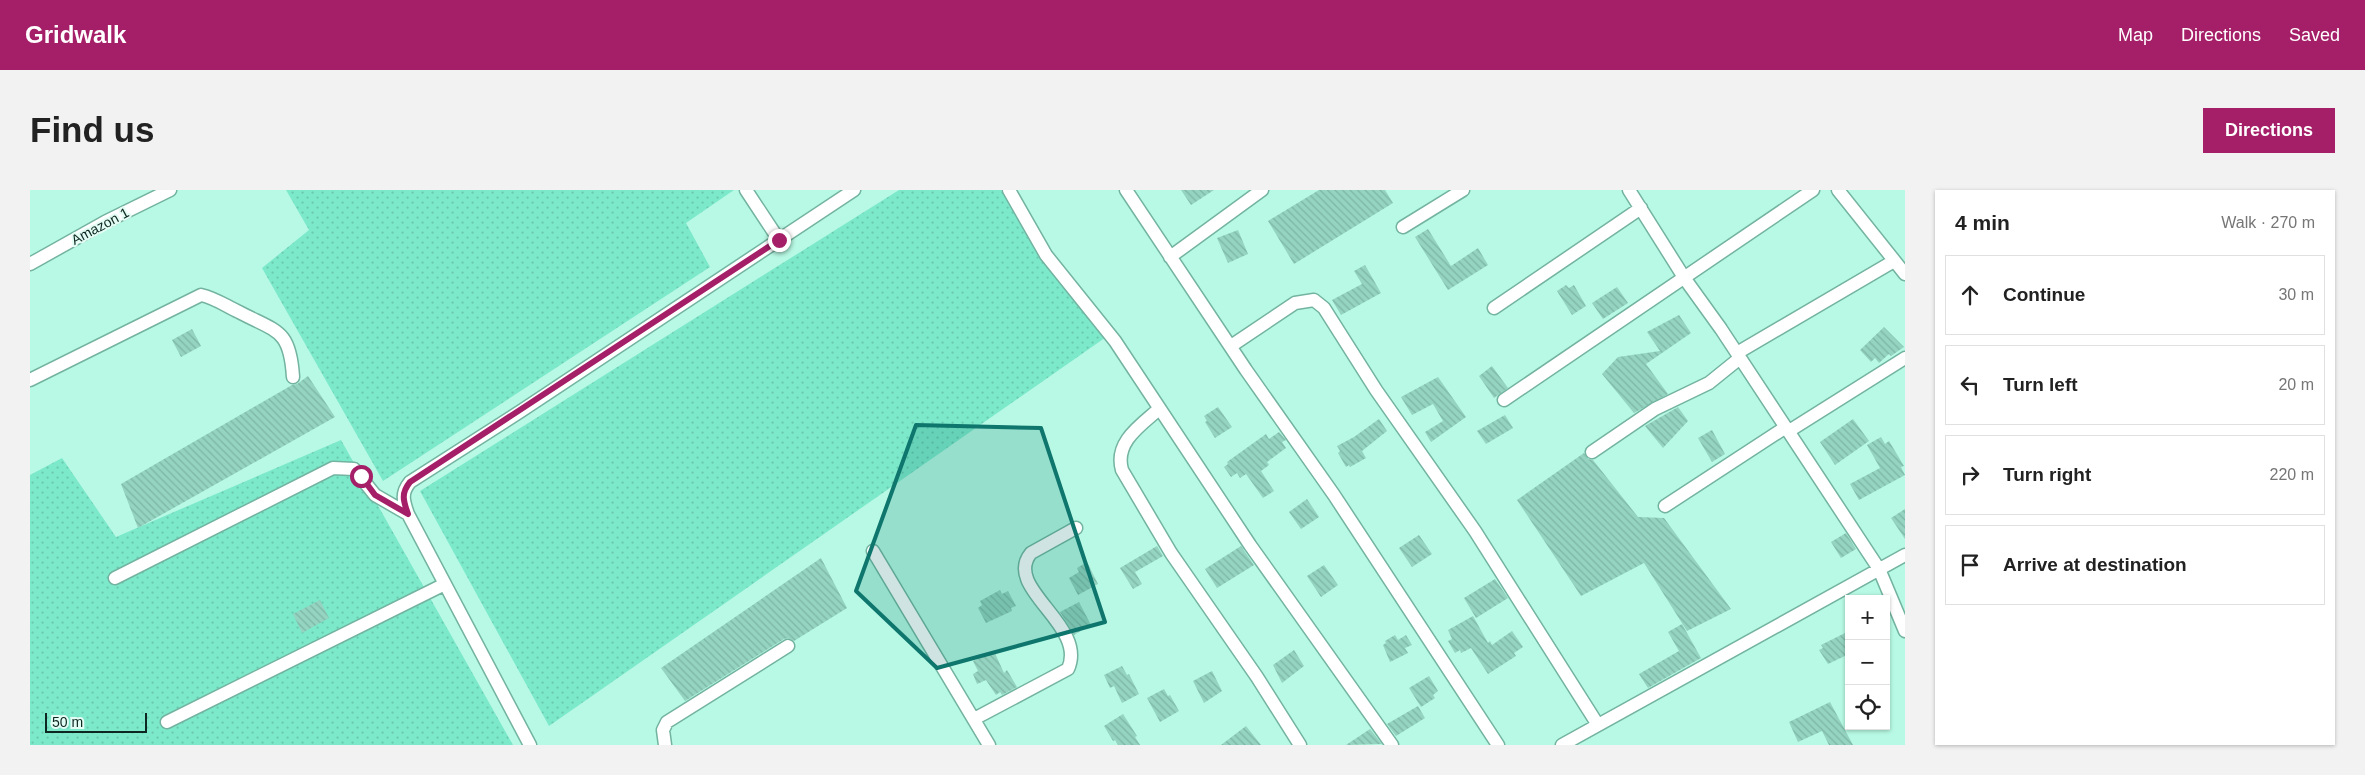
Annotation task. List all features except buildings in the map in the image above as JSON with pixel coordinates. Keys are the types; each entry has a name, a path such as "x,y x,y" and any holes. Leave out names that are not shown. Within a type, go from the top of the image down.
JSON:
{"street":[{"name":"Amazon 1","path":"30,264 105,222 170,190"},
{"path":"746,190 779,240"},
{"path":"530,745 408,514 403,491 410,482 854,190"},
{"path":"1009,190 1046,255 1115,341 1250,546 1392,745"},
{"path":"1126,190 1334,495 1498,745"},
{"path":"1170,257 1262,190"},
{"path":"1403,227 1463,190"},
{"path":"1504,400 1685,279 1813,190"},
{"path":"1838,190 1905,274"},
{"path":"1633,191 1641,208 1685,279 1788,429 1879,569 1905,631"},
{"path":"1494,308 1641,208"},
{"path":"1592,452 1655,409 1709,382 1739,356 1894,261"},
{"path":"30,380 201,295 218,300 238,312 276,329 290,349 293,377"},
{"path":"1231,346 1296,303 1314,300 1324,308 1376,390 1475,531 1598,725"},
{"path":"1666,506 1905,358"},
{"path":"1159,409 1125,441 1119,459 1122,470 1171,553 1257,677 1300,745"},
{"path":"115,578 333,468 354,469 375,495 408,514"},
{"path":"974,720 1068,669 1073,659 1072,648 1064,631 1029,583 1025,568 1026,559 1031,553 1076,528"},
{"path":"873,550 989,745"},
{"path":"1562,745 1905,555"},
{"path":"167,722 445,584"},
{"path":"665,745 664,730 667,722 788,646"}],"highlighted area":[{"path":"916,425 1041,428 1105,622 937,668 856,591"}],"green space":[{"path":"286,190 734,190 686,223 710,267 383,481 262,268 309,230"},
{"path":"899,190 1001,190 1109,335 549,726 420,491"},
{"path":"341,440 513,745 30,745 30,475 62,458 116,537"}],"route":[{"path":"361,476 375,495 408,514 403,491 410,482 521,411 779,240"}]}
